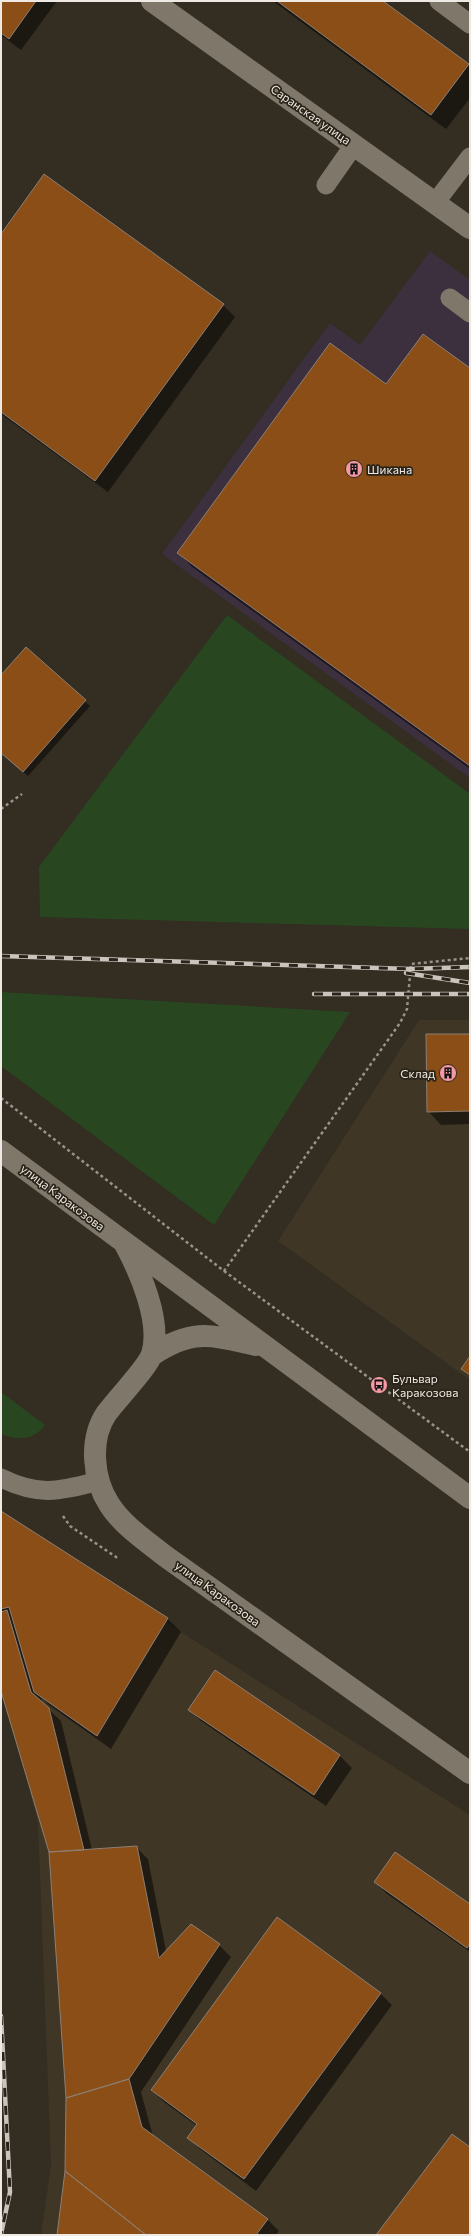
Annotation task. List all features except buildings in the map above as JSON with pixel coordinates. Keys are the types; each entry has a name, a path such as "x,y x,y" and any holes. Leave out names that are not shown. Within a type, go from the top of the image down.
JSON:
{"main road":[{"name":"Саранская улица","path":"152,1 470,228"},
{"name":"улица Каракозова","path":"1,1151 470,1498"},
{"name":"улица Каракозова","path":"125,1244 140,1273 152,1319 155,1337 152,1355"},
{"name":"улица Каракозова","path":"264,1346 214,1336 198,1335 168,1345 152,1355 105,1416 95,1444 95,1461 99,1481 108,1504 126,1524 159,1551 470,1773"}],"lane":[{"path":"438,1 470,24"},
{"path":"326,185 354,145"},
{"path":"436,203 470,157"},
{"path":"450,298 470,313"},
{"path":"1,1478 35,1490 58,1492 99,1481"}],"path":[{"path":"1,809 22,794"},
{"path":"224,1271 400,1023 407,1009 411,964 470,958"},
{"path":"1,1098 224,1271 470,1452"}],"shaded area":[{"name":"Шикана","path":"430,251 470,280 470,778 162,554 330,323 360,345"},
{"path":"419,1020 470,1020 470,1380 278,1241"},
{"path":"1,1518 470,1815 470,2235 41,2235 51,2165 38,1822 1,1683"}],"green space":[{"path":"227,615 470,794 470,929 40,917 39,867"},
{"path":"1,992 350,1012 214,1225 1,1066"},
{"path":"1,1392 45,1425 41,1430 36,1434 25,1438 14,1438 1,1434"}],"railway":[{"path":"1,956 410,969 470,967"},
{"path":"406,973 470,983"},
{"path":"314,994 470,994"},
{"path":"1,2016 10,2192 1,2234"}],"place":[{"name":"Шикана","path":"354,469"},
{"name":"Склад","path":"448,1073"},
{"name":"Бульвар Каракозова","path":"379,1385"}]}
